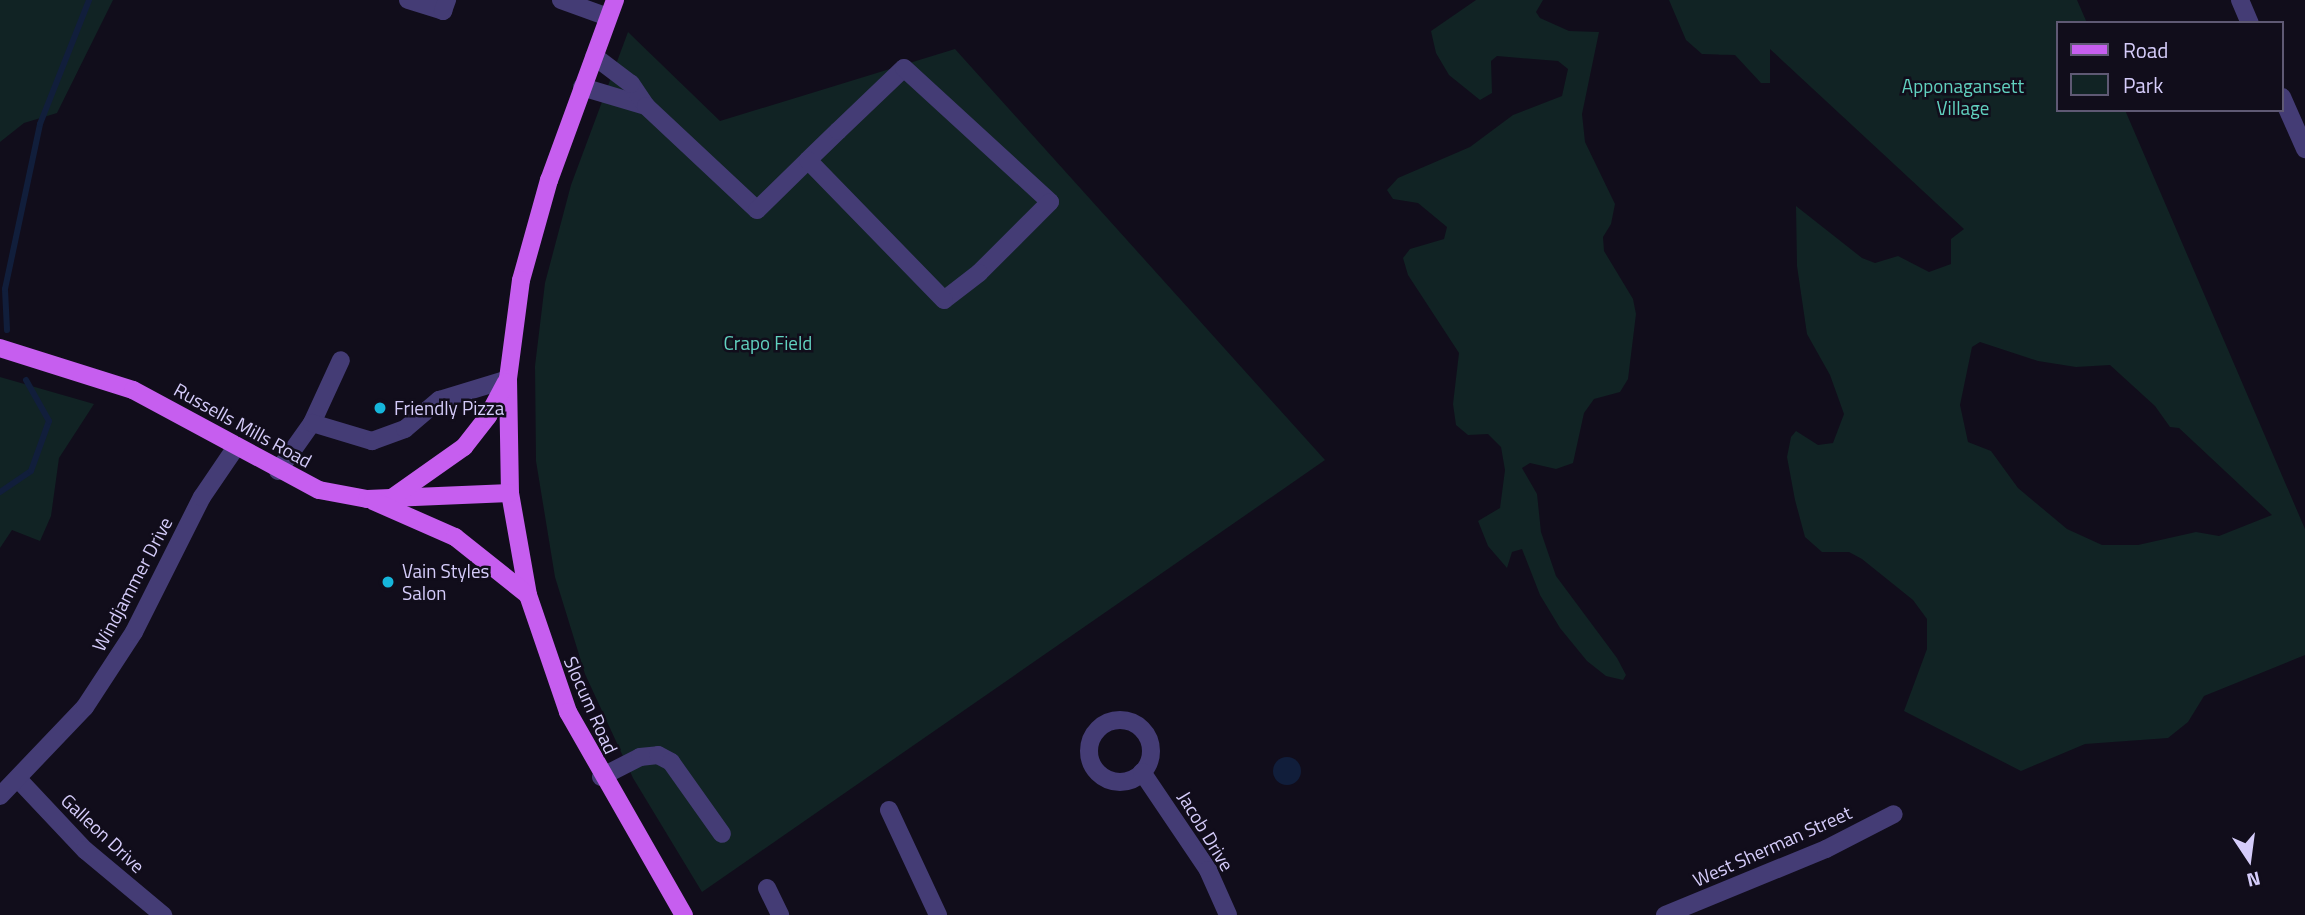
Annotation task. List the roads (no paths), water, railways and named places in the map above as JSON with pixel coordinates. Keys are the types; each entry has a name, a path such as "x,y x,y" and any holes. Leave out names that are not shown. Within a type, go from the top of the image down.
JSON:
{"main road":[{"path":"510,493 508,379 529,246 612,8"},
{"name":"Russells Mills Road","path":"0,348 133,390 278,471 319,490 367,499 510,493"},
{"path":"391,498 464,447 488,416 508,379"},
{"name":"Slocum Road","path":"510,493 528,595 568,712 601,777 684,915"},
{"path":"367,499 463,542 528,595"}],"street":[{"path":"408,0 443,11 447,0"},
{"path":"562,0 612,8"},
{"path":"2240,0 2249,21"},
{"path":"594,56 631,84 646,106 757,210 808,160 904,68 1050,202 979,273 944,300 808,160"},
{"path":"582,88 646,106"},
{"path":"2284,102 2305,149"},
{"path":"278,471 312,424 341,360"},
{"path":"312,424 372,441 405,429 439,400 508,379"},
{"name":"Windjammer Drive","path":"0,796 85,707 134,632 202,497 236,447"},
{"path":"601,777 640,757 658,755 671,761 722,834"},
{"name":"Jacob Drive","path":"1142,772 1208,870 1228,915"},
{"name":"Galleon Drive","path":"18,779 85,850 163,915"},
{"path":"889,810 938,915"},
{"name":"West Sherman Street","path":"1665,915 1826,849 1894,814"},
{"path":"767,888 780,915"}],"water":[{"path":"1287,757 1297,761 1301,771 1297,781 1287,785 1277,781 1273,771 1277,761"}],"waterway":[{"path":"7,330 5,289 40,124 89,0"},
{"path":"0,492 31,471 49,421 26,380"}],"place":[{"name":"Friendly Pizza","path":"380,408"},
{"name":"Vain Styles Salon","path":"388,582"}],"park label":[{"name":"Apponagansett Village","path":"1963,97"},
{"name":"Crapo Field","path":"768,343"}]}
